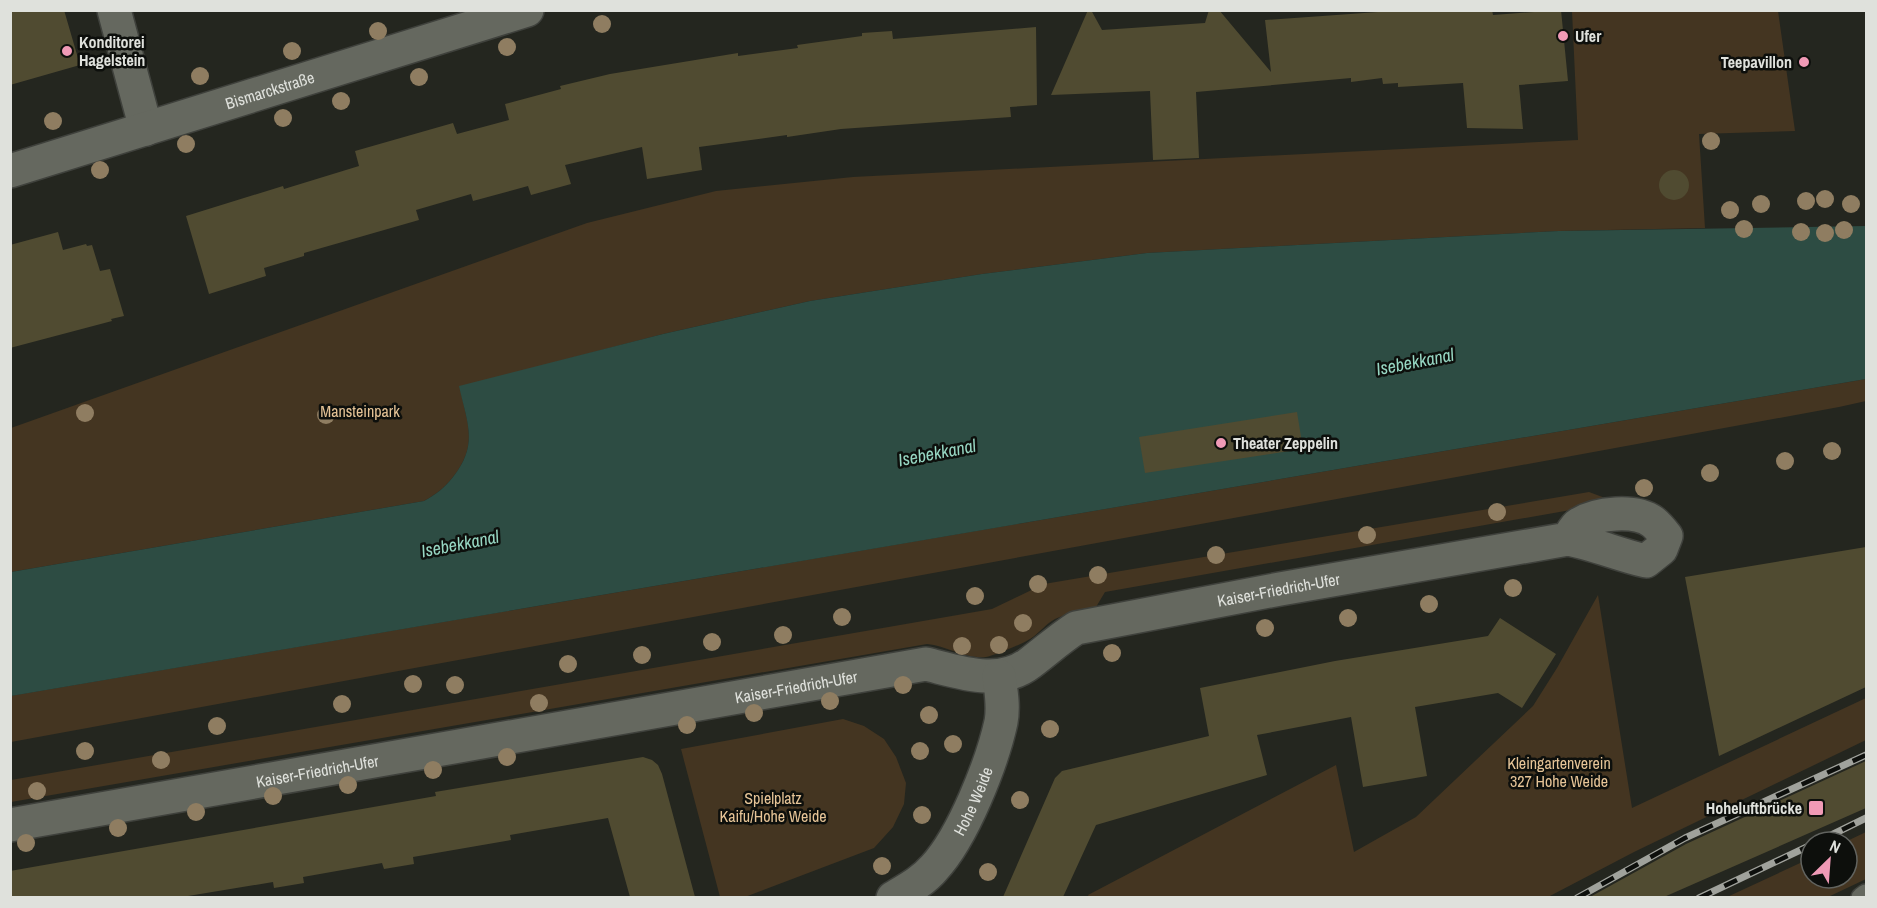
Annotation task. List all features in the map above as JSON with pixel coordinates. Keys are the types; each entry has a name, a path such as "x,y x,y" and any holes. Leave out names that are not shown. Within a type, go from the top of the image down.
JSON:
{"street":[{"path":"114,10 146,129"},
{"name":"Bismarckstraße","path":"10,171 527,10"},
{"name":"Kaiser-Friedrich-Ufer","path":"10,825 926,664 971,675 999,676 1029,664 1050,645 1076,628 1292,586 1568,539"},
{"name":"Hohe Weide","path":"893,897 914,886 934,868 953,842 969,811 992,753 1001,721 1003,701 999,676"}],"lane":[{"path":"1862,897 1866,896"}],"green space":[{"name":"Mansteinpark","path":"1572,11 1778,11 1795,131 1699,134 1705,228 1559,231 1147,253 982,274 810,301 663,334 460,387 469,434 466,454 449,481 424,501 11,572 11,428 587,223 716,191 853,177 1578,140"},
{"path":"1866,379 1866,401 1839,407 11,742 10,696"},
{"path":"1589,492 1616,502 1105,592 1096,607 1055,619 1030,639 1003,652 986,657 971,656 927,644 11,802 11,780 992,609 1044,584"},
{"name":"Kleingartenverein 327 Hohe Weide","path":"1598,595 1632,808 1866,698 1866,740 1634,852 1548,897 1089,897 1088,895 1336,765 1354,852 1416,817 1533,706"},
{"name":"Spielplatz Kaifu/Hohe Weide","path":"843,719 864,726 884,739 896,757 906,783 904,804 893,827 874,848 745,897 720,897 681,749"},
{"path":"1866,832 1866,879 1859,882 1859,835"},
{"path":"1799,864 1799,890 1843,890 1828,897 1727,897"}],"water":[{"name":"Isebekkanal","path":"1866,226 1866,379 11,696 11,572 424,501 449,481 466,454 469,433 459,386 663,334 810,301 982,274 1147,253 1559,231"}],"building":[{"path":"10,10 64,10 80,65 10,85"},
{"path":"1088,10 1091,10 1102,30 1205,23 1209,10 1219,10 1271,72 1265,20 1378,12 1378,10 1492,10 1493,15 1561,10 1568,81 1519,85 1523,129 1467,128 1463,83 1398,87 1398,83 1383,84 1382,78 1351,82 1351,78 1196,92 1199,158 1153,160 1150,91 1051,95"},
{"path":"1036,27 1037,105 1010,107 1011,117 841,129 699,147 702,170 647,179 642,147 565,165 571,184 531,195 528,186 473,201 471,194 416,210 419,220 304,253 304,256 264,268 266,276 209,294 186,216 283,186 284,189 359,166 355,151 453,123 457,134 509,120 505,104 561,89 560,86 610,74 738,53 738,56 798,48 797,45 862,36 862,33 892,31 893,39"},
{"path":"1674,170 1685,174 1689,185 1685,196 1674,200 1663,196 1659,185 1663,174"},
{"path":"58,232 63,250 86,244 87,246 92,245 100,271 110,269 124,316 10,348 10,245"},
{"name":"Theater Zeppelin","path":"1297,412 1303,449 1145,473 1139,437"},
{"path":"1866,547 1866,687 1719,756 1685,577"},
{"path":"1500,618 1556,654 1522,708 1498,693 1415,707 1427,776 1363,787 1351,717 1257,735 1267,775 1096,825 1063,897 1003,897 1055,778 1062,771 1209,736 1200,688 1335,661 1488,636"},
{"path":"643,757 658,765 662,774 695,897 630,897 608,818 510,835 511,840 413,857 414,864 384,869 382,863 303,877 304,883 274,888 273,882 182,897 10,897 10,871 436,796 435,792"},
{"path":"1866,761 1866,808 1816,830 1799,830 1799,838 1664,897 1590,897 1686,844"}],"railway":[{"path":"1577,898 1685,838 1866,755"},
{"path":"1842,830 1866,818"},
{"path":"1699,898 1799,851"}],"place":[{"name":"Ufer","path":"1563,36"},
{"name":"Konditorei Hagelstein","path":"67,51"},
{"name":"Teepavillon","path":"1804,62"},
{"name":"Theater Zeppelin","path":"1221,443"},
{"name":"Hoheluftbrücke","path":"1816,808"}]}
